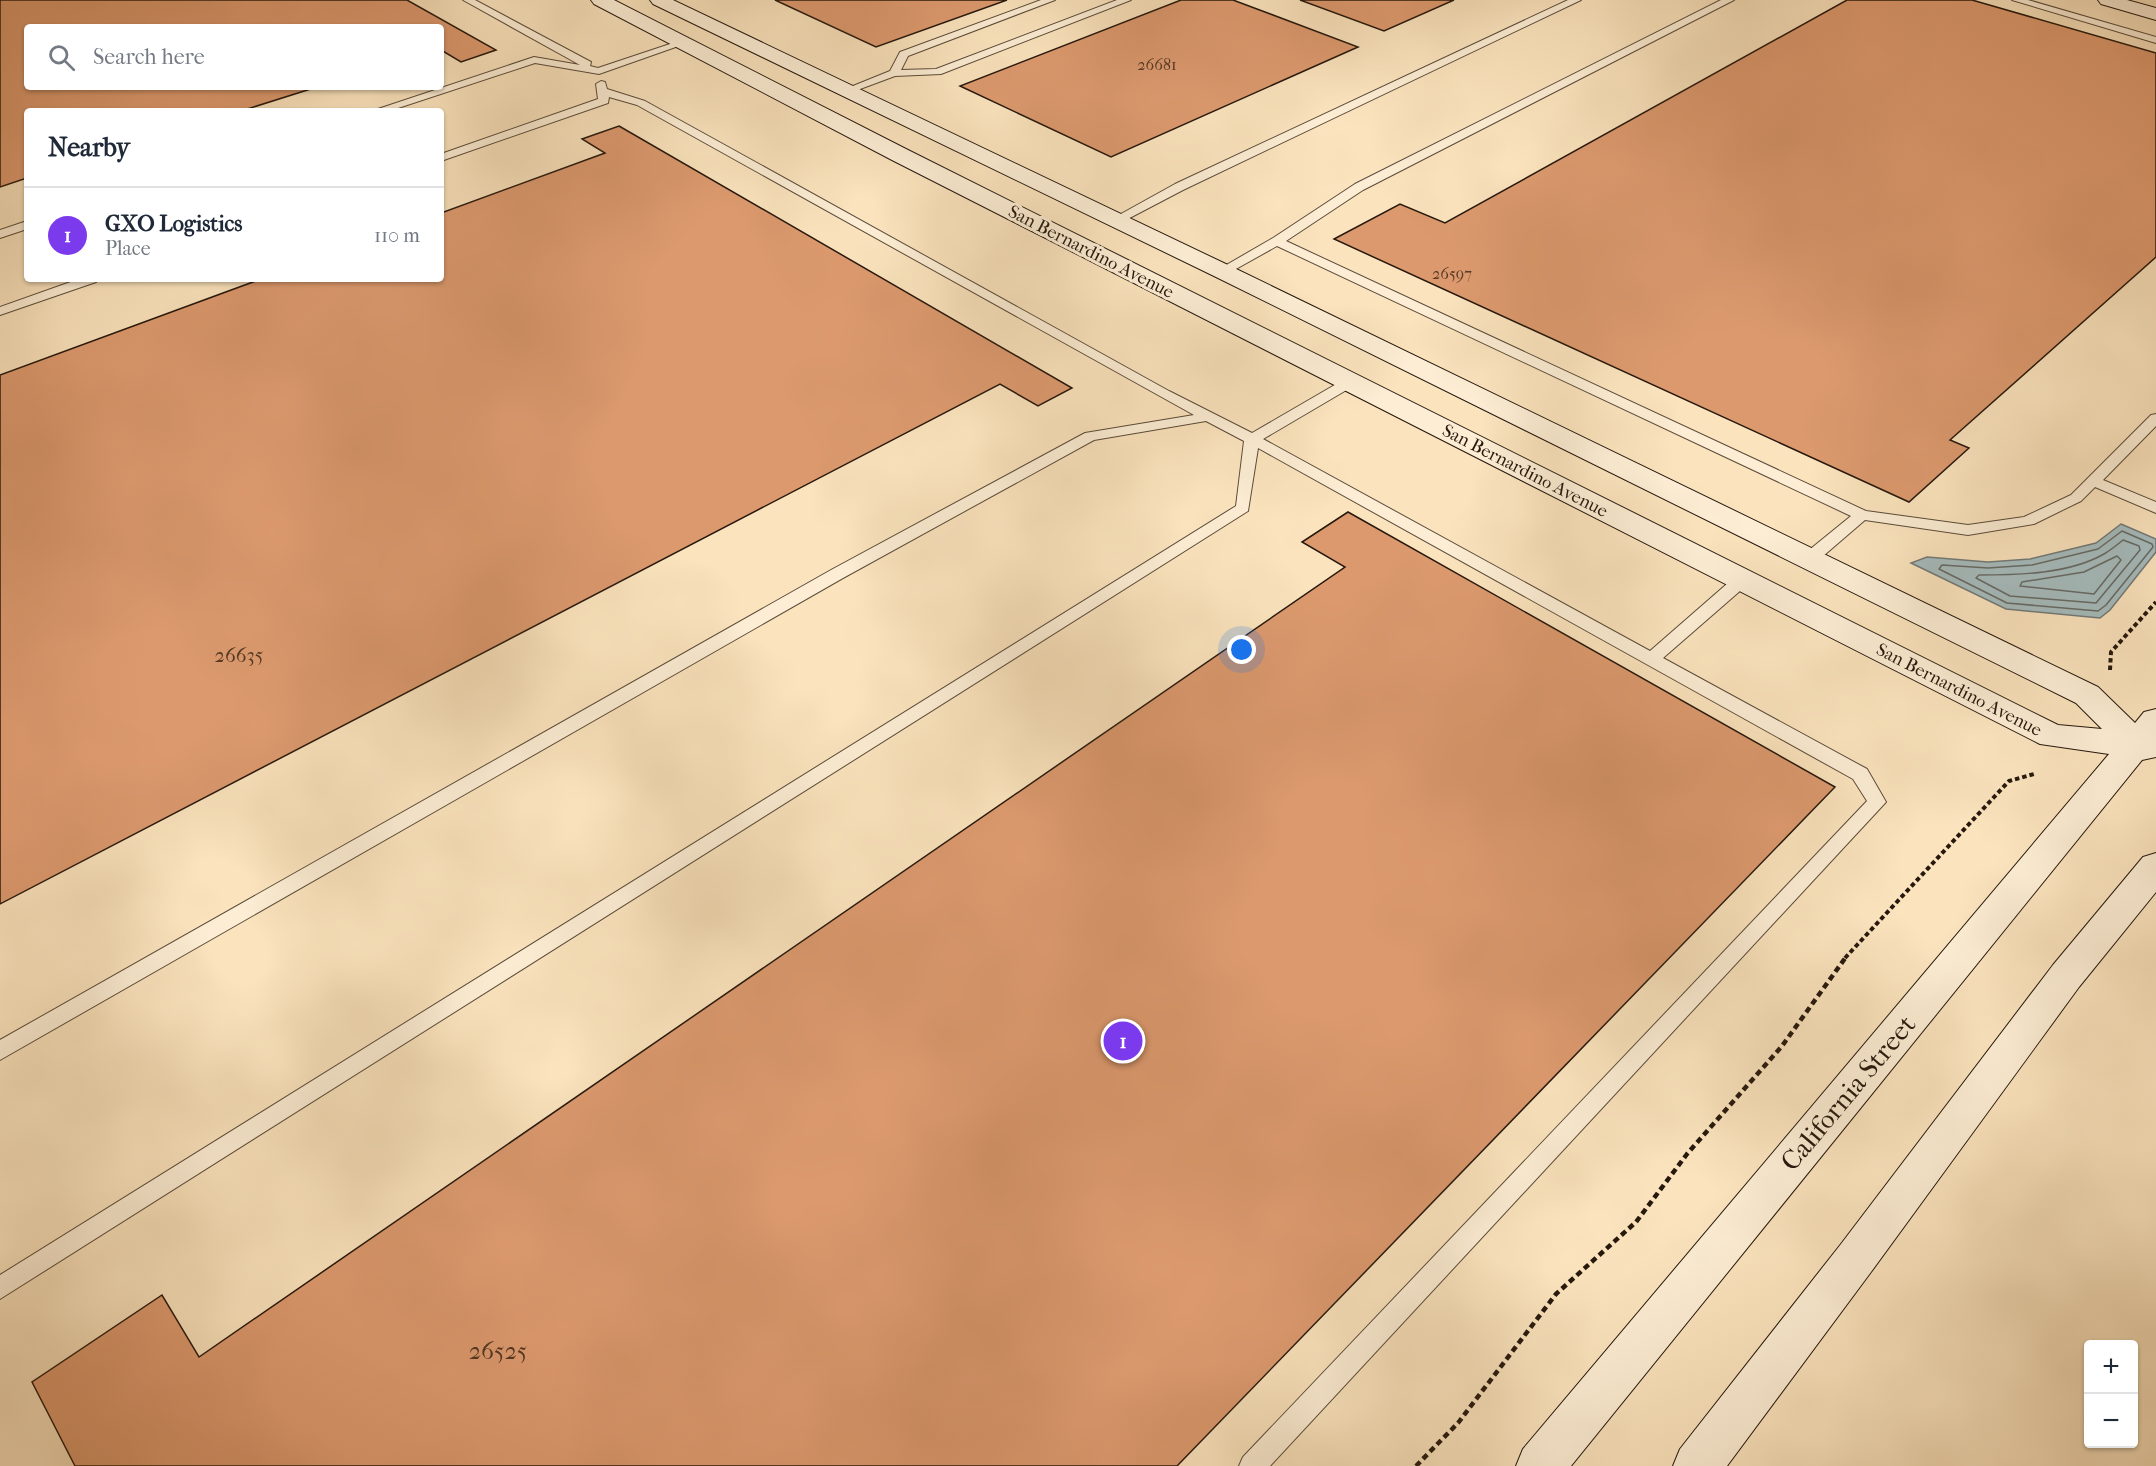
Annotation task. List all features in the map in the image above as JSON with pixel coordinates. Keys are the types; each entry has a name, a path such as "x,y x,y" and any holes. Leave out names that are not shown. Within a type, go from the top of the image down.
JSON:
{"main road":[{"name":"San Bernardino Avenue","path":"600,0 2052,736 2150,740"},
{"name":"San Bernardino Avenue","path":"659,0 1222,271 2087,695 2150,740"},
{"path":"2107,0 2156,14"},
{"name":"California Street","path":"1540,1466 2150,740"},
{"path":"1697,1466 1856,1258 2066,976 2156,867"}],"lane":[{"path":"468,0 599,70"},
{"path":"894,73 904,54 1050,0"},
{"path":"848,90 894,73 937,72 1126,0"},
{"path":"1116,220 1179,187 1576,0"},
{"path":"1222,271 1278,241 1359,187 1729,0"},
{"path":"2017,0 2156,40"},
{"path":"444,89 534,60 599,70 682,43"},
{"path":"444,157 604,101 599,70"},
{"path":"387,108 442,90"},
{"path":"602,91 641,103 1207,417 1252,439 1652,658 1860,774 1877,802 1252,1466"},
{"path":"0,234 24,226"},
{"path":"1278,241 1862,515 1968,530 2028,521 2076,498 2156,418"},
{"path":"0,311 82,282"},
{"path":"1252,439 1350,382"},
{"path":"0,1051 837,574 1090,436 1207,417"},
{"path":"0,1288 1243,508 1252,439"},
{"path":"2093,481 2156,508"},
{"path":"1809,559 1862,515"},
{"path":"1652,658 1742,580"}],"path":[{"path":"2110,670 2111,652 2156,602"},
{"path":"1416,1466 1458,1424 1556,1294 1636,1222 1687,1154 1782,1046 1851,951 2009,781 2034,774"}],"water":[{"path":"2121,524 2156,539 2156,552 2110,610 2100,618 2006,609 1911,563 1927,557 1988,562 2030,559 2096,543"}],"building":[{"path":"0,0 407,0 496,50 461,62 444,52 444,24 24,24 24,90 308,90 250,108 24,108 24,179 0,187"},
{"path":"775,0 1007,0 876,47"},
{"path":"1181,0 1233,0 1358,47 1111,157 960,86"},
{"path":"1300,0 1454,0 1384,31"},
{"path":"1847,0 1972,0 2156,53 2156,257 1950,440 1969,448 1909,502 1334,239 1400,204 1445,223"},
{"path":"619,126 1072,388 1038,406 1000,384 0,904 0,375 253,282 444,282 444,212 605,153 582,139"},
{"path":"1348,512 1835,787 1177,1466 75,1466 32,1382 162,1295 199,1357 1345,567 1302,542"}],"place":[{"name":"GXO Logistics","path":"1123,1041"}]}
